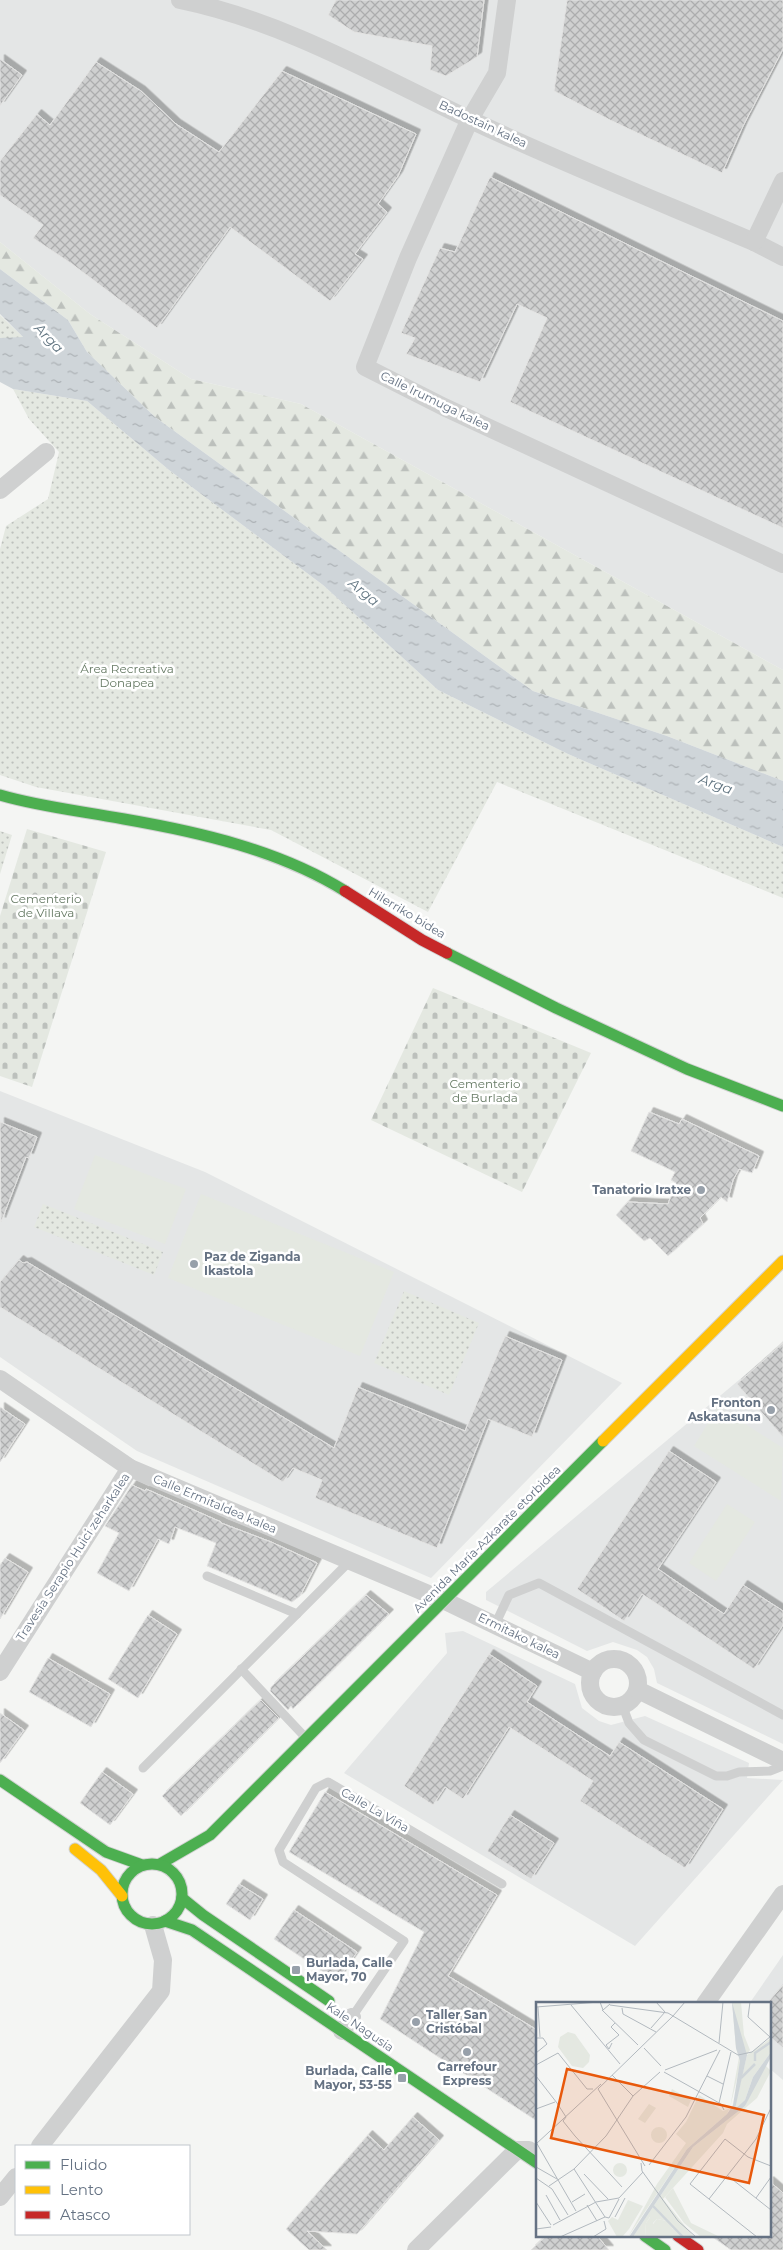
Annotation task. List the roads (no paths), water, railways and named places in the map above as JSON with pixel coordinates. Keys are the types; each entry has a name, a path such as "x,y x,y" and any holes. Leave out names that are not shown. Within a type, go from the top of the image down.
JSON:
{"main road":[{"name":"Hilerriko bidea","path":"0,795 225,840 294,866 342,889 422,940 556,1008 686,1069 783,1106"},
{"name":"Avenida María-Azkarate etorbidea","path":"200,1852 210,1836 783,1261"},
{"path":"0,1780 106,1852 142,1864 160,1864 170,1868 184,1882 182,1898 173,1915 159,1923 138,1920 127,1910 122,1896 111,1879 96,1864 64,1842"},
{"name":"Avenida María-Azkarate etorbidea","path":"160,1864 210,1836"},
{"path":"122,1896 124,1883 131,1872 142,1864"},
{"name":"Kale Nagusia","path":"182,1898 347,2018 530,2145 536,2160"},
{"name":"Kale Nagusia","path":"159,1923 192,1930 347,2018"},
{"path":"648,2238 665,2250"},
{"path":"681,2238 698,2250"}],"street":[{"name":"Badostain kalea","path":"180,0 212,3 288,34 470,120 754,242 783,257"},
{"name":"Calle Irumuga kalea","path":"508,0 497,74 470,120 408,258 365,367 444,408 783,564"},
{"path":"754,242 783,181"},
{"path":"0,490 46,452"},
{"name":"Calle Ermitaldea kalea","path":"0,1380 130,1468 445,1600"},
{"name":"Travesía Serapio Huici zeharkalea","path":"0,1672 130,1468"},
{"name":"Ermitako kalea","path":"445,1600 593,1672"},
{"path":"620,1659 633,1668 639,1682 638,1690 630,1703 623,1707 606,1707 593,1696 590,1688 593,1672 604,1661 620,1659"},
{"path":"638,1690 783,1761"},
{"path":"705,2002 783,1894"},
{"path":"41,2145 161,1991 163,1960 159,1923"},
{"path":"416,2250 530,2145"},
{"path":"0,2197 15,2178"}],"lane":[{"path":"143,1768 350,1560"},
{"path":"207,1576 296,1614"},
{"path":"495,1625 509,1595 539,1583 783,1715"},
{"path":"241,1669 307,1739"},
{"path":"623,1707 629,1722 644,1740 716,1776 727,1776 739,1772 770,1771 783,1766"},
{"name":"Calle La Viña","path":"347,2018 404,1941 283,1862 279,1850 316,1788 328,1782 502,1884"}],"water":[{"name":"Arga","path":"0,269 68,320 87,352 155,417 533,691 667,736 783,781 783,847 568,754 438,690 323,585 169,470 87,401 13,389 0,382 0,338 23,337 0,314"}],"place":[{"name":"Tanatorio Iratxe","path":"701,1190"},
{"name":"Paz de Ziganda Ikastola","path":"194,1264"},
{"name":"Fronton Askatasuna","path":"771,1410"},
{"name":"Burlada, Calle Mayor, 70","path":"296,1970"},
{"name":"Taller San Cristóbal","path":"416,2022"},
{"name":"Carrefour Express","path":"467,2052"},
{"name":"Burlada, Calle Mayor, 53-55","path":"402,2078"}],"park label":[{"name":"Área Recreativa Donapea","path":"127,676"},
{"name":"Cementerio de Villava","path":"46,906"},
{"name":"Cementerio de Burlada","path":"485,1091"}]}
